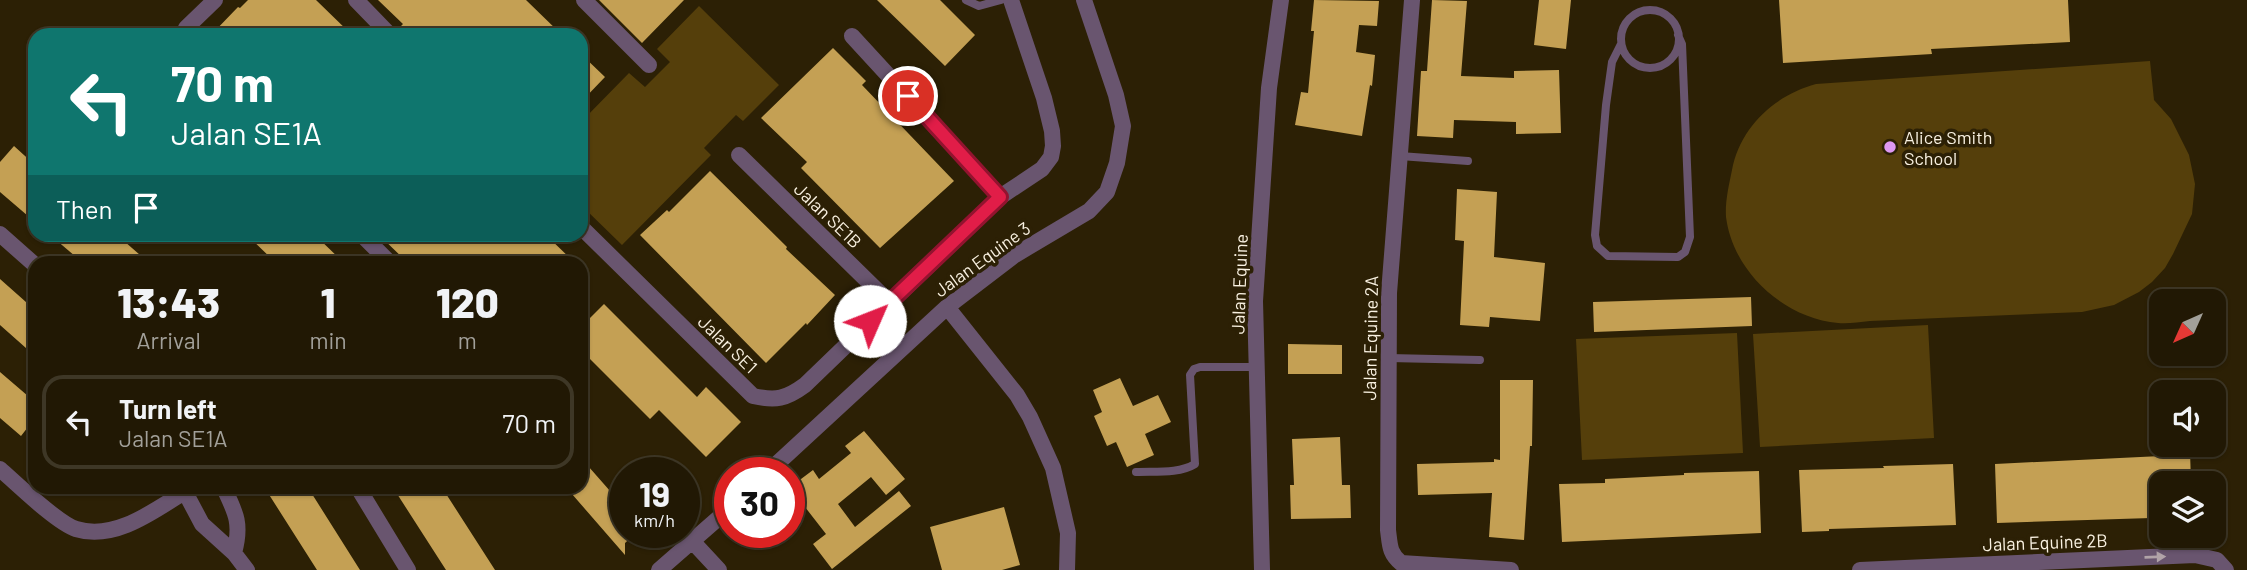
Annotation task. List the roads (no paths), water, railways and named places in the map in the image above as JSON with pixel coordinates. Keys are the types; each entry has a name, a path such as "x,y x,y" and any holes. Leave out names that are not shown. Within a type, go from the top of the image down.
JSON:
{"street":[{"path":"186,28 215,0"},
{"path":"356,0 383,28"},
{"path":"584,0 649,65"},
{"name":"Jalan SE1","path":"588,234 753,396 770,400 790,396 805,385 1006,192 1042,169 1051,157 1053,146 1044,98 1010,0"},
{"name":"Jalan Equine 3","path":"784,457 947,307 1015,254 1089,211 1107,192 1117,163 1123,125 1116,95 1084,0"},
{"name":"Jalan Equine","path":"1262,570 1255,301 1269,88 1281,0"},
{"name":"Jalan Equine 2A","path":"1412,0 1389,293 1388,530 1393,556 1401,563 1511,570"},
{"path":"852,36 1006,192"},
{"name":"Jalan SE1B","path":"739,155 890,302"},
{"path":"0,234 28,259"},
{"path":"369,242 383,256"},
{"path":"947,307 1017,395 1030,417 1053,468 1068,533 1067,570"},
{"path":"0,469 28,493"},
{"path":"29,494 75,529 103,531 133,522 182,494"},
{"path":"191,494 202,524 234,553 247,570"},
{"path":"226,494 238,524 239,535 234,553"},
{"path":"362,494 408,570"},
{"path":"700,536 714,523"},
{"path":"659,570 686,548"},
{"path":"699,548 719,570"},
{"name":"Jalan Equine 2B","path":"1860,570 2194,555 2217,560 2226,570"}],"lane":[{"path":"965,0 979,6 1001,0"},
{"path":"1650,0 1651,11"},
{"path":"1651,11 1667,16 1678,35 1682,44 1690,237 1685,252 1678,257 1608,256 1597,246 1595,235 1612,62 1621,44 1626,22 1634,15 1651,11"},
{"path":"1621,44 1633,63 1643,68 1654,68 1665,64 1673,56 1678,46 1678,35"},
{"path":"1400,156 1468,161"},
{"path":"1388,359 1480,360"},
{"path":"1136,472 1175,470 1195,464 1190,375 1194,369 1257,368"}],"place":[{"name":"Alice Smith School","path":"1890,147"}]}
